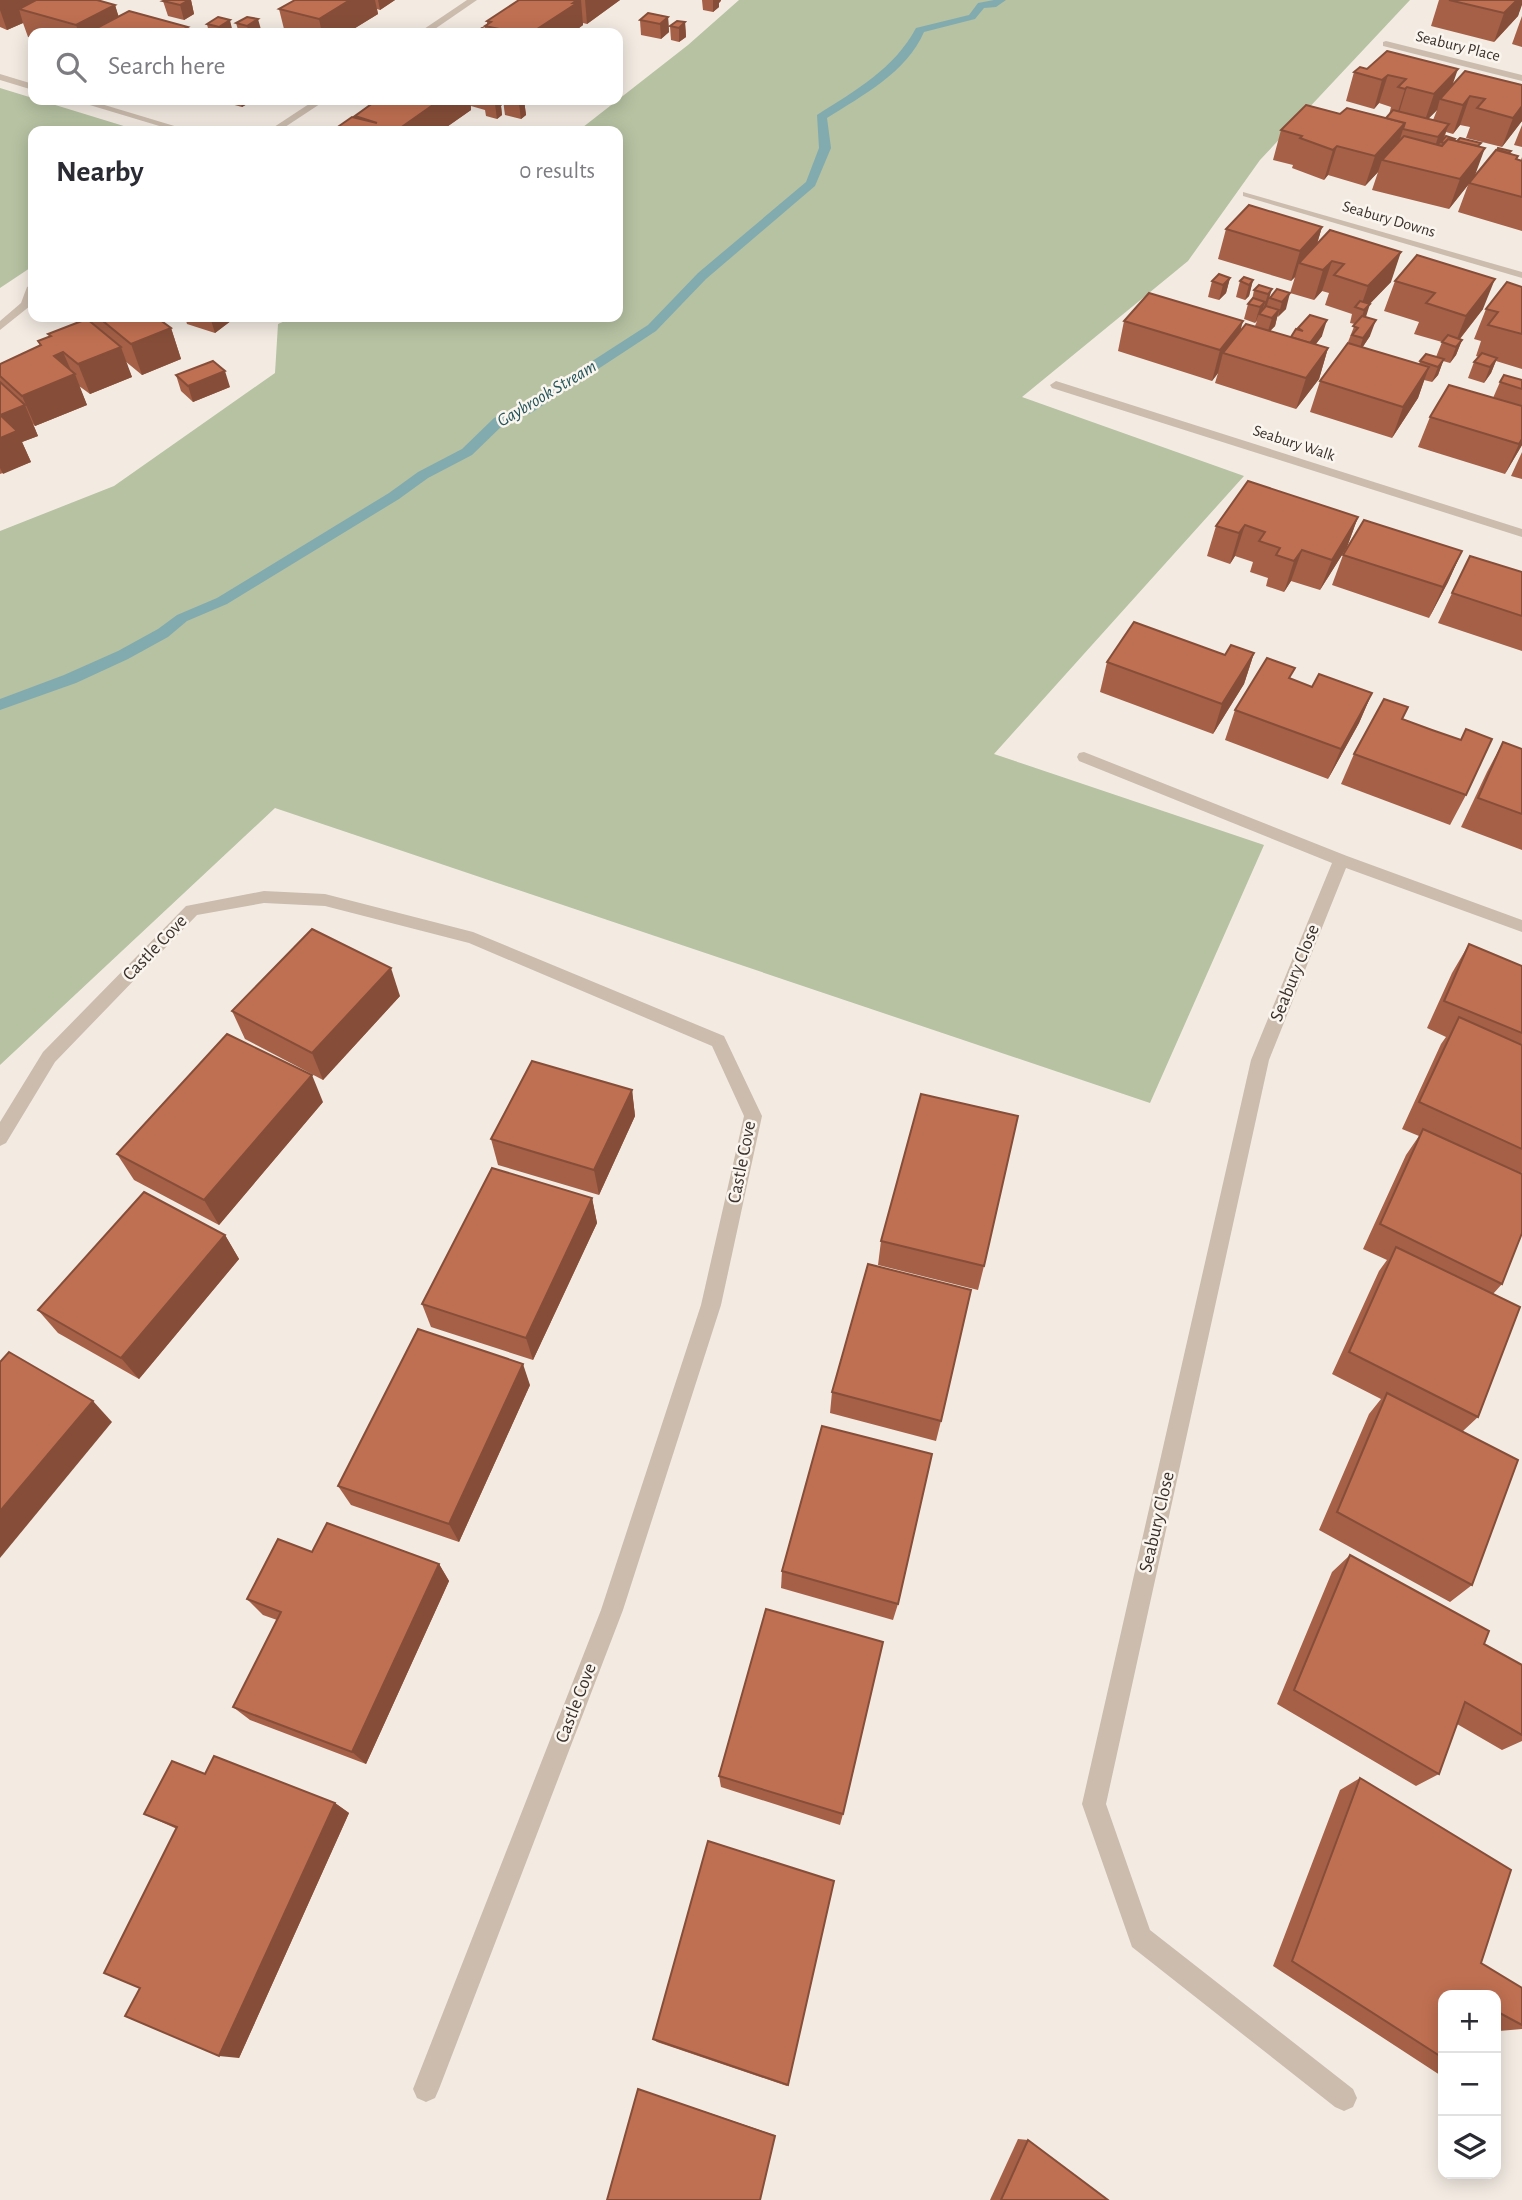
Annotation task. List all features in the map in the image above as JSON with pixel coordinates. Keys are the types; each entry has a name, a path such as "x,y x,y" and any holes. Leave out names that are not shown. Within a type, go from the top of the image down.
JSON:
{"street":[{"path":"431,28 473,0"},
{"name":"Seabury Place","path":"1385,44 1522,78"},
{"path":"0,77 28,85"},
{"path":"95,105 169,126"},
{"path":"281,126 313,105"},
{"name":"Seabury Downs","path":"1247,194 1522,275"},
{"path":"0,327 26,304 28,299"},
{"name":"Seabury Walk","path":"1056,385 1522,533"},
{"path":"1084,757 1341,860 1522,926"},
{"name":"Seabury Close","path":"1341,860 1260,1060 1094,1804 1141,1938 1344,2098"},
{"name":"Castle Cove","path":"0,1138 49,1057 192,910 264,897 325,900 473,938 718,1041 753,1116 711,1305 612,1611 426,2089"}],"green space":[{"path":"739,0 1410,0 1260,160 1188,261 1022,397 1244,476 994,754 1264,845 1150,1103 275,808 0,1065 0,531 114,486 275,373 278,324 283,322 623,322 623,126 584,126 611,105 623,105 623,96 688,45"},
{"path":"0,88 28,97 28,105 55,105 124,126 28,126 28,269 0,288"}],"building":[{"path":"36,0 97,0 115,5 76,25 19,9"},
{"path":"189,0 180,5 163,1"},
{"path":"295,0 350,0 319,19 279,9"},
{"path":"519,0 577,0 573,3 577,3 539,28 494,28 485,26 491,22 487,21"},
{"path":"1449,0 1517,0 1504,13"},
{"path":"129,11 188,27 186,28 97,28"},
{"path":"648,13 668,17 660,24 640,20"},
{"path":"218,17 230,20 219,27 207,24"},
{"path":"247,17 258,19 247,26 236,23"},
{"path":"677,21 685,22 679,28 670,26"},
{"path":"1387,51 1458,69 1434,94 1398,87 1406,79 1388,75 1382,80 1354,72 1360,67 1367,69"},
{"path":"1465,71 1522,85 1522,106 1513,118 1477,108 1485,99 1470,96 1463,105 1440,99"},
{"path":"370,105 433,105 403,126 339,126 352,117 377,123 355,116"},
{"path":"1306,105 1340,114 1347,108 1405,123 1375,156 1337,146 1333,150 1281,130"},
{"path":"1393,110 1449,124 1438,137 1403,129 1405,123 1386,118"},
{"path":"1404,136 1442,146 1448,139 1485,148 1460,179 1382,160"},
{"path":"1446,136 1455,139 1441,142"},
{"path":"1460,138 1481,143 1478,146 1457,141"},
{"path":"1496,150 1518,156 1516,159 1522,161 1522,197 1469,183"},
{"path":"1249,205 1322,227 1300,251 1226,229"},
{"path":"1330,230 1401,252 1368,286 1334,275 1344,264 1332,261 1323,270 1299,263"},
{"path":"1417,255 1495,279 1466,316 1426,303 1435,293 1395,281"},
{"path":"1219,274 1230,278 1223,285 1212,281"},
{"path":"1244,277 1253,280 1249,285 1240,281"},
{"path":"1507,282 1522,287 1522,334 1488,325 1498,312 1486,309"},
{"path":"1259,285 1272,289 1268,294 1254,290"},
{"path":"1277,289 1290,293 1282,302 1270,298"},
{"path":"1149,293 1243,321 1220,350 1124,321"},
{"path":"1253,298 1265,302 1260,307 1248,304"},
{"path":"1360,301 1370,304 1364,310 1355,307"},
{"path":"1266,306 1279,310 1272,318 1259,314"},
{"path":"1310,315 1327,320 1310,343 1291,337 1296,329 1303,331 1298,328"},
{"path":"1362,316 1376,320 1363,338 1352,335 1358,328 1353,326"},
{"path":"79,322 91,322 121,347 78,364 63,352 54,356 75,374 22,396 0,376 0,364 41,345 38,341 51,336 48,334"},
{"path":"104,322 163,322 171,328 131,344"},
{"path":"1246,324 1328,348 1306,378 1223,353"},
{"path":"1448,335 1462,340 1456,347 1442,342"},
{"path":"1348,343 1429,367 1403,407 1320,381"},
{"path":"1482,353 1497,358 1490,367 1474,362"},
{"path":"1426,354 1444,359 1438,367 1420,361"},
{"path":"213,361 225,371 188,386 176,375"},
{"path":"1504,375 1522,380 1522,389 1500,382"},
{"path":"0,382 25,405 0,415"},
{"path":"1449,385 1522,406 1522,439 1519,444 1430,417"},
{"path":"0,415 17,431 0,438"},
{"path":"1248,481 1358,517 1332,560 1302,550 1294,561 1276,555 1280,548 1259,541 1265,532 1245,525 1239,533 1216,526"},
{"path":"1364,520 1462,551 1443,587 1343,555"},
{"path":"1470,556 1522,572 1522,616 1452,593"},
{"path":"1134,622 1225,655 1231,645 1254,653 1222,704 1107,662"},
{"path":"1267,658 1295,668 1289,678 1312,687 1319,674 1372,693 1341,749 1235,710"},
{"path":"1384,699 1408,707 1402,719 1461,740 1466,729 1492,739 1466,795 1354,754"},
{"path":"1503,742 1522,749 1522,814 1478,798"},
{"path":"312,929 391,968 312,1053 232,1011"},
{"path":"1469,944 1522,966 1522,1033 1444,1001"},
{"path":"1459,1017 1522,1045 1522,1149 1419,1102"},
{"path":"227,1034 312,1075 204,1200 117,1154"},
{"path":"532,1061 632,1090 594,1170 491,1139"},
{"path":"921,1094 1018,1116 984,1266 881,1241"},
{"path":"1423,1129 1522,1174 1522,1233 1502,1284 1380,1224"},
{"path":"492,1168 592,1198 526,1338 422,1304"},
{"path":"144,1192 225,1235 121,1358 38,1310"},
{"path":"1396,1247 1520,1307 1478,1417 1349,1352"},
{"path":"868,1264 971,1290 941,1421 832,1392"},
{"path":"418,1329 523,1364 449,1524 338,1486"},
{"path":"9,1352 93,1401 0,1511 0,1362"},
{"path":"1387,1393 1518,1460 1472,1585 1337,1512"},
{"path":"822,1426 932,1454 898,1604 782,1571"},
{"path":"327,1523 439,1564 352,1752 233,1707 281,1612 247,1599 278,1539 312,1552"},
{"path":"1350,1555 1489,1631 1484,1644 1522,1665 1522,1735 1465,1702 1439,1774 1294,1690"},
{"path":"766,1609 883,1642 843,1814 719,1776"},
{"path":"214,1756 335,1803 219,2056 125,2016 140,1988 104,1973 177,1827 144,1814 172,1761 205,1774"},
{"path":"1360,1778 1511,1870 1481,1963 1522,1988 1522,2025 1501,2014 1501,1990 1438,1990 1438,2055 1292,1961"},
{"path":"708,1841 834,1881 788,2085 653,2039"},
{"path":"638,2089 775,2136 760,2200 607,2200"},
{"path":"1028,2140 1108,2200 1001,2200"}],"waterway":[{"name":"Gaybrook Stream","path":"0,705 70,679 123,655 163,633 182,618 222,601 394,496 423,475 467,452 499,421 526,410 652,328 702,276 811,184 825,148 821,117 892,68 905,56 920,30 972,17 981,5 993,5 1001,0"}]}
